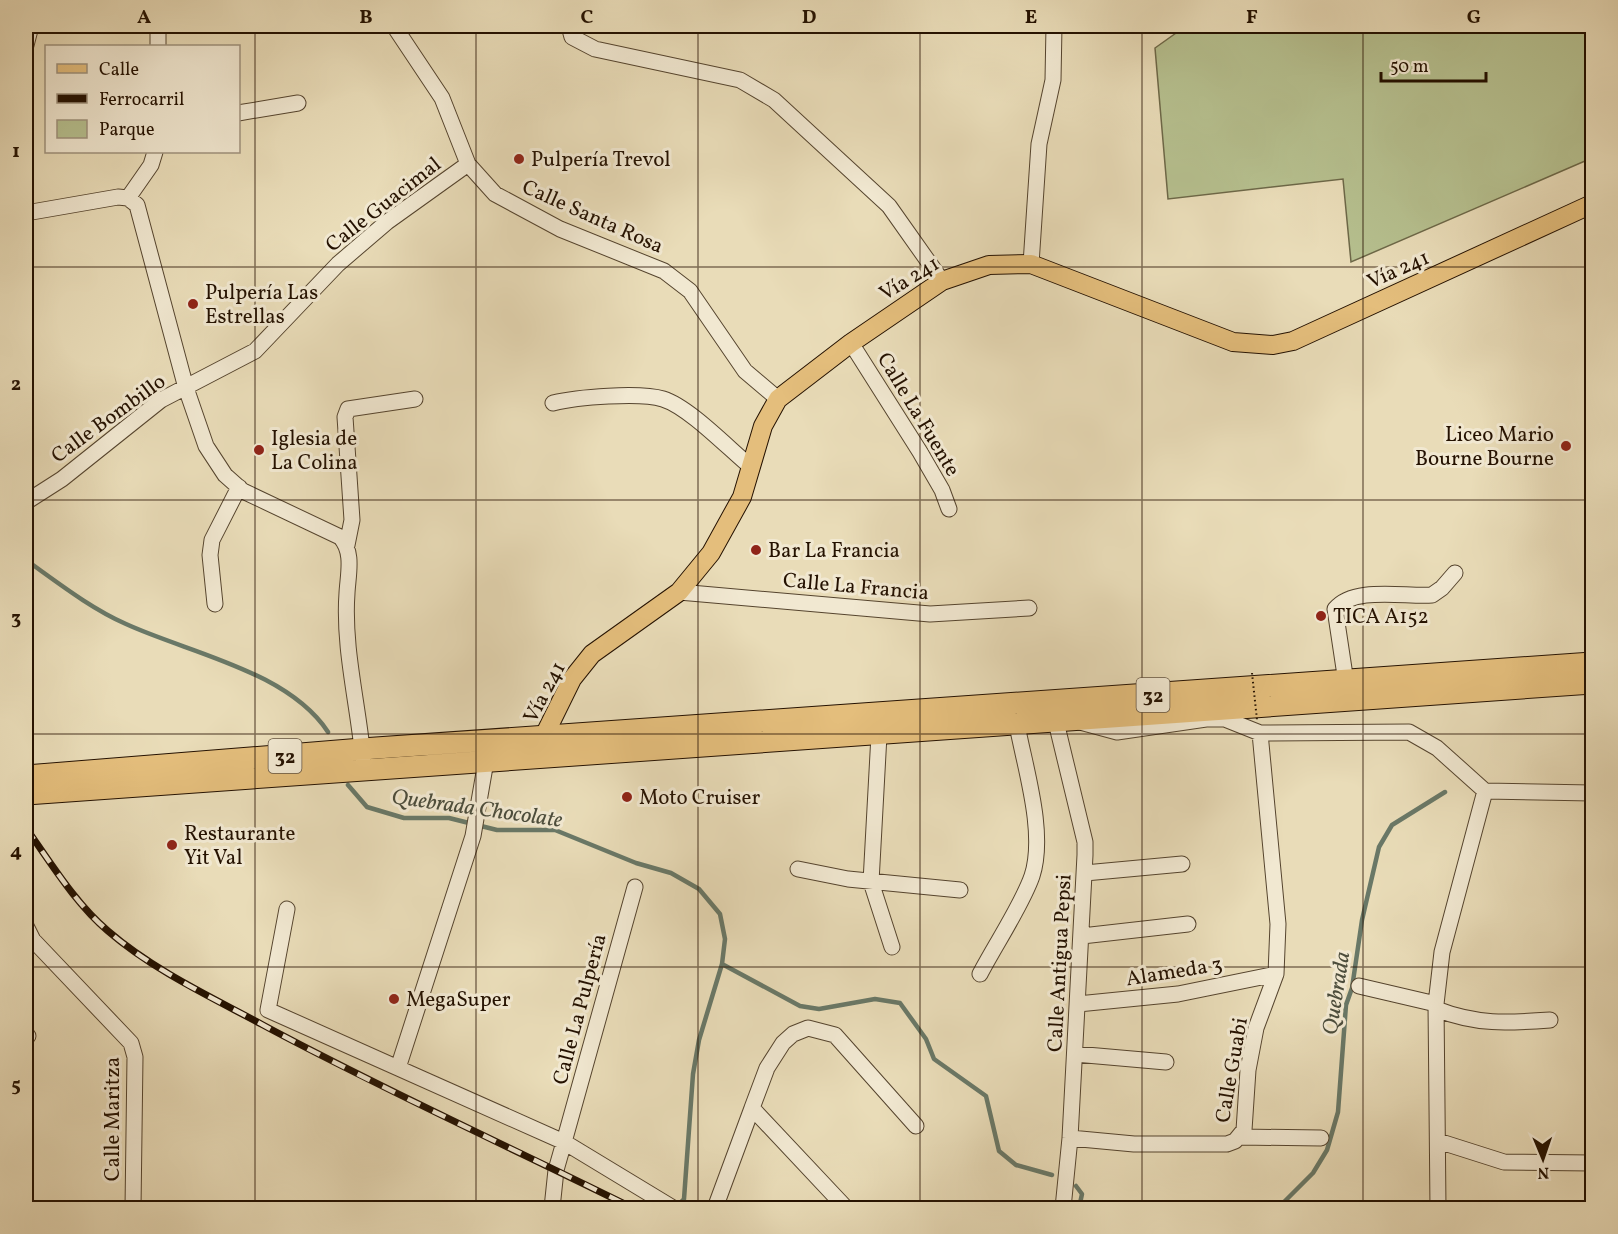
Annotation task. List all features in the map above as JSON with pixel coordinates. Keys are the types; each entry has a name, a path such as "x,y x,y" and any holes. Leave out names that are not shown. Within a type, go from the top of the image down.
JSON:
{"highway":[{"name":"32","path":"26,794 486,761 545,746 1593,663"},
{"name":"32","path":"26,776 362,749 545,746 879,735 1593,683"}],"main road":[{"name":"Vía 241","path":"545,746 572,679 592,654 679,592 711,553 742,497 764,426 778,399 851,343 942,281 989,265 1031,264 1233,342 1273,345 1293,341 1593,204"}],"street":[{"path":"26,45 31,26"},
{"path":"158,26 158,45"},
{"name":"Calle Santa Rosa","path":"394,26 442,98 468,164 495,194 514,207 560,229 664,271 690,291 745,371 778,399"},
{"path":"569,26 572,37 595,49 740,80 774,100 889,206 942,281"},
{"path":"1031,264 1039,144 1053,81 1054,26"},
{"path":"240,113 298,103"},
{"path":"128,198 151,165 155,153"},
{"name":"Calle Guacimal","path":"186,388 255,351 355,250 387,222 468,164"},
{"path":"26,213 118,197 128,198 137,205 143,220 159,291 186,388 206,446 225,476 239,487 278,509 340,537 347,544"},
{"name":"Calle La Fuente","path":"851,343 925,462 949,509"},
{"name":"Calle Bombillo","path":"26,502 62,479 161,400 186,388"},
{"path":"553,403 578,397 663,399 683,409 751,467"},
{"path":"364,770 345,621 349,566 347,544 352,520 345,417 348,409 416,399"},
{"path":"214,604 210,555 212,540 239,487"},
{"path":"1346,682 1335,609 1338,605 1355,595 1432,595 1442,588 1455,573"},
{"name":"Calle La Francia","path":"679,592 930,614 1029,608"},
{"path":"1066,722 1117,732 1206,719 1225,719 1258,726 1409,732 1437,748 1485,791 1593,793"},
{"name":"Calle Antigua Pepsi","path":"1063,1209 1070,1138 1085,873 1085,842 1066,722"},
{"path":"980,974 1032,876 1036,854 1035,824 1017,725"},
{"name":"Calle Guabi","path":"1070,1138 1177,1145 1227,1144 1240,1137 1244,1130 1248,1070 1256,1028 1276,974 1278,924 1258,726"},
{"path":"879,735 871,882 892,947"},
{"path":"398,1068 473,836 486,761"},
{"path":"1438,1209 1436,1006 1442,952 1485,791"},
{"path":"1085,873 1182,864"},
{"path":"798,869 871,882 960,890"},
{"name":"Calle La Pulpería","path":"552,1209 556,1170 635,887"},
{"path":"287,909 268,1010 564,1142 668,1205"},
{"path":"1082,936 1188,924"},
{"name":"Calle Maritza","path":"26,926 33,940 131,1043 135,1057 133,1209"},
{"name":"Alameda 3","path":"1078,1004 1178,994 1276,974"},
{"path":"1359,986 1436,1006 1476,1022 1500,1024 1550,1020"},
{"path":"715,1209 767,1068 783,1043 793,1034 808,1028 834,1035 916,1126"},
{"path":"1075,1054 1166,1062"},
{"path":"752,1108 846,1209"},
{"path":"1240,1137 1321,1138"},
{"path":"1438,1141 1504,1162 1593,1163"}],"path":[{"path":"1251,673 1258,726"}],"green space":[{"path":"1186,26 1592,26 1592,158 1351,262 1343,179 1168,199 1155,48"}],"waterway":[{"name":"Quebrada Chocolate","path":"26,560 113,618 236,666 288,693 310,711 328,732"},
{"name":"Quebrada Chocolate","path":"348,785 367,807 404,818 449,818 497,830 555,830 636,863 671,873 699,889 720,914 725,939 722,964 699,1040 693,1074 684,1199 677,1206"},
{"name":"Quebrada","path":"1272,1208 1284,1202 1313,1173 1327,1150 1338,1112 1346,1005 1352,988 1362,920 1379,847 1392,825 1445,792"},
{"name":"Quebrada","path":"722,964 800,1006 819,1009 875,999 900,1003 926,1039 934,1059 986,1096 999,1151 1016,1165 1052,1175"},
{"name":"Quebrada","path":"1076,1186 1082,1194 1079,1208"}],"railway":[{"path":"26,828 64,882 96,920 125,945 163,970 309,1049 633,1208"}],"place":[{"name":"Pulpería Trevol","path":"519,159"},
{"name":"Pulpería Las Estrellas","path":"193,304"},
{"name":"Liceo Mario Bourne Bourne","path":"1566,446"},
{"name":"Iglesia de La Colina","path":"259,450"},
{"name":"Bar La Francia","path":"756,550"},
{"name":"TICA A152","path":"1321,616"},
{"name":"Moto Cruiser","path":"627,797"},
{"name":"Restaurante Yit Val","path":"172,845"},
{"name":"MegaSuper","path":"394,999"}]}
